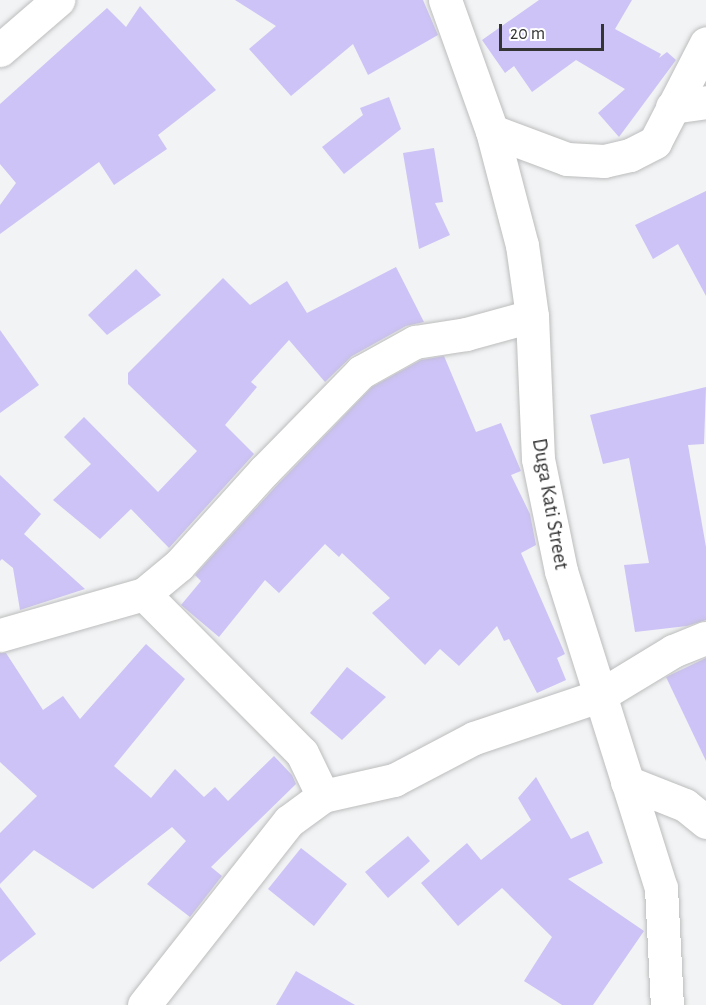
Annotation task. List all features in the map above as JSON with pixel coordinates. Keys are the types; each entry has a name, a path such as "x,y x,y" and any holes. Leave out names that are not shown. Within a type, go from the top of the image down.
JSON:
{"street":[{"path":"0,50 58,0"},
{"name":"Duga Kati Street","path":"445,0 492,131 522,245 532,316 538,459 561,571 661,888 667,1005"},
{"path":"492,131 567,159 604,161 630,155 655,142 706,43"},
{"path":"672,107 706,102"},
{"path":"0,635 144,594 179,565 264,471 361,372 415,342 466,334 532,316"},
{"path":"144,594 302,753 323,796"},
{"path":"144,1005 289,821 323,796 394,780 474,738 599,696 673,651 706,638"},
{"path":"627,782 685,805 706,822"}],"building":[{"path":"235,0 423,0 438,35 368,75 353,44 291,96 249,49 276,26"},
{"path":"539,0 632,0 615,29 661,54 659,58 667,52 676,60 619,137 598,113 625,89 576,60 532,92 514,66 505,73 482,40"},
{"path":"140,6 216,90 158,135 167,149 114,185 99,162 0,234 0,205 16,183 0,164 0,104 107,8 126,27"},
{"path":"389,97 401,129 344,174 322,147 363,115 360,108"},
{"path":"434,148 443,202 435,203 450,235 419,249 403,153"},
{"path":"706,191 706,296 678,244 653,259 635,225"},
{"path":"396,267 424,322 406,326 352,356 325,382 289,340 251,382 257,387 225,425 254,454 169,548 131,509 100,539 53,500 91,464 64,437 84,417 158,492 197,451 128,384 128,373 223,278 250,305 287,281 307,313"},
{"path":"136,269 161,295 107,335 88,315"},
{"path":"0,330 39,385 0,413"},
{"path":"444,356 476,432 501,423 521,471 511,475 530,514 536,545 521,553 565,654 557,658 566,680 537,693 509,639 504,641 497,626 459,666 440,649 425,665 372,613 390,598 342,553 339,557 325,544 279,593 265,580 219,637 181,605 201,581 195,575 278,484 372,387 421,360"},
{"path":"706,387 704,444 688,445 706,547 706,620 687,626 635,632 624,565 649,563 629,458 603,464 590,415"},
{"path":"0,475 41,514 24,534 85,589 20,610 13,568 2,559 0,561"},
{"path":"146,644 185,679 114,766 151,798 175,769 204,797 215,787 228,801 274,756 292,775 296,784 211,867 222,876 190,917 147,884 186,841 172,827 93,889 34,850 0,884 0,833 37,796 0,762 0,653 6,653 43,710 63,696 80,719"},
{"path":"706,658 706,761 666,677"},
{"path":"347,667 386,697 342,740 310,713"},
{"path":"536,777 571,839 588,831 603,863 568,879 644,931 593,1005 562,1005 524,981 552,937 502,888 458,926 421,883 467,843 481,860 531,820 518,798"},
{"path":"408,836 430,861 388,898 365,872"},
{"path":"301,848 347,884 314,926 268,889"},
{"path":"0,887 36,934 0,962"},
{"path":"296,971 355,1005 276,1005"}]}
